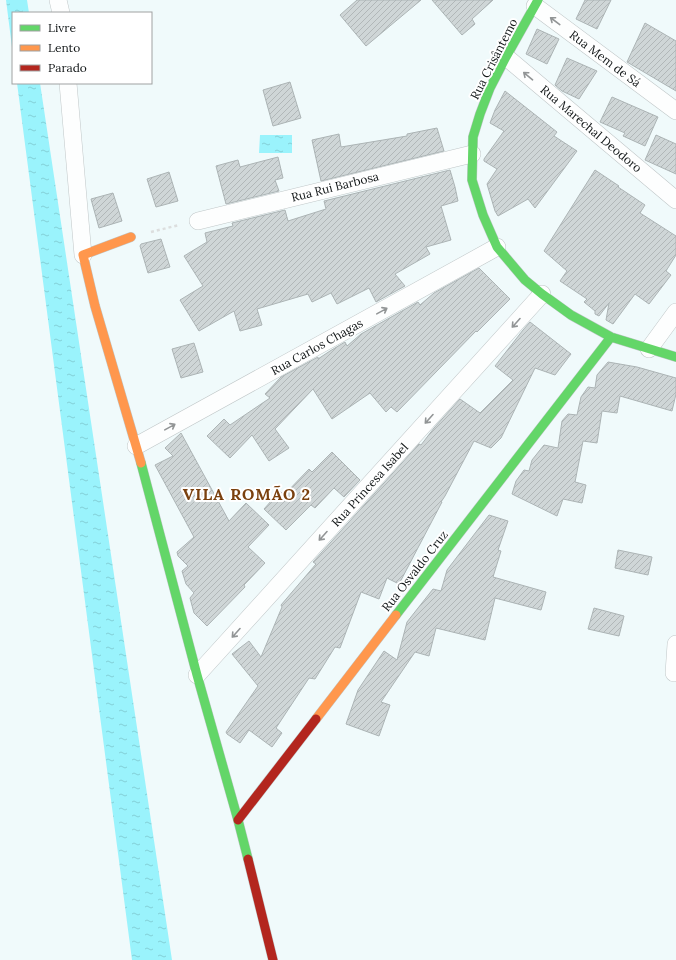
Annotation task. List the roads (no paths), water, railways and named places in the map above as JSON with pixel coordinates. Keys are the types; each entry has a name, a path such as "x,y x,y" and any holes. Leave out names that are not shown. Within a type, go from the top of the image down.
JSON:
{"street":[{"path":"58,0 61,12"},
{"name":"Rua Crisântemo","path":"536,3 490,88 473,137 472,180 483,215 497,247 525,280 542,294 572,315 611,337 676,357"},
{"name":"Rua Mem de Sá","path":"536,3 676,111"},
{"name":"Rua Marechal Deodoro","path":"506,57 676,200"},
{"path":"68,84 83,255 95,306 136,446 197,675 238,820 273,960"},
{"name":"Rua Rui Barbosa","path":"198,220 472,154"},
{"path":"83,255 132,237"},
{"name":"Rua Carlos Chagas","path":"136,446 497,247"},
{"name":"Rua Princesa Isabel","path":"197,675 542,294"},
{"path":"649,349 676,312"},
{"name":"Rua Osvaldo Cruz","path":"238,820 611,337"},
{"path":"674,673 676,644"}],"water":[{"path":"6,0 27,0 29,12 12,12 12,47"},
{"path":"17,84 40,84 172,960 132,960"},
{"path":"260,135 292,135 292,153 259,153"}],"district":[{"name":"VILA ROMÃO 2","path":"247,494"}]}
